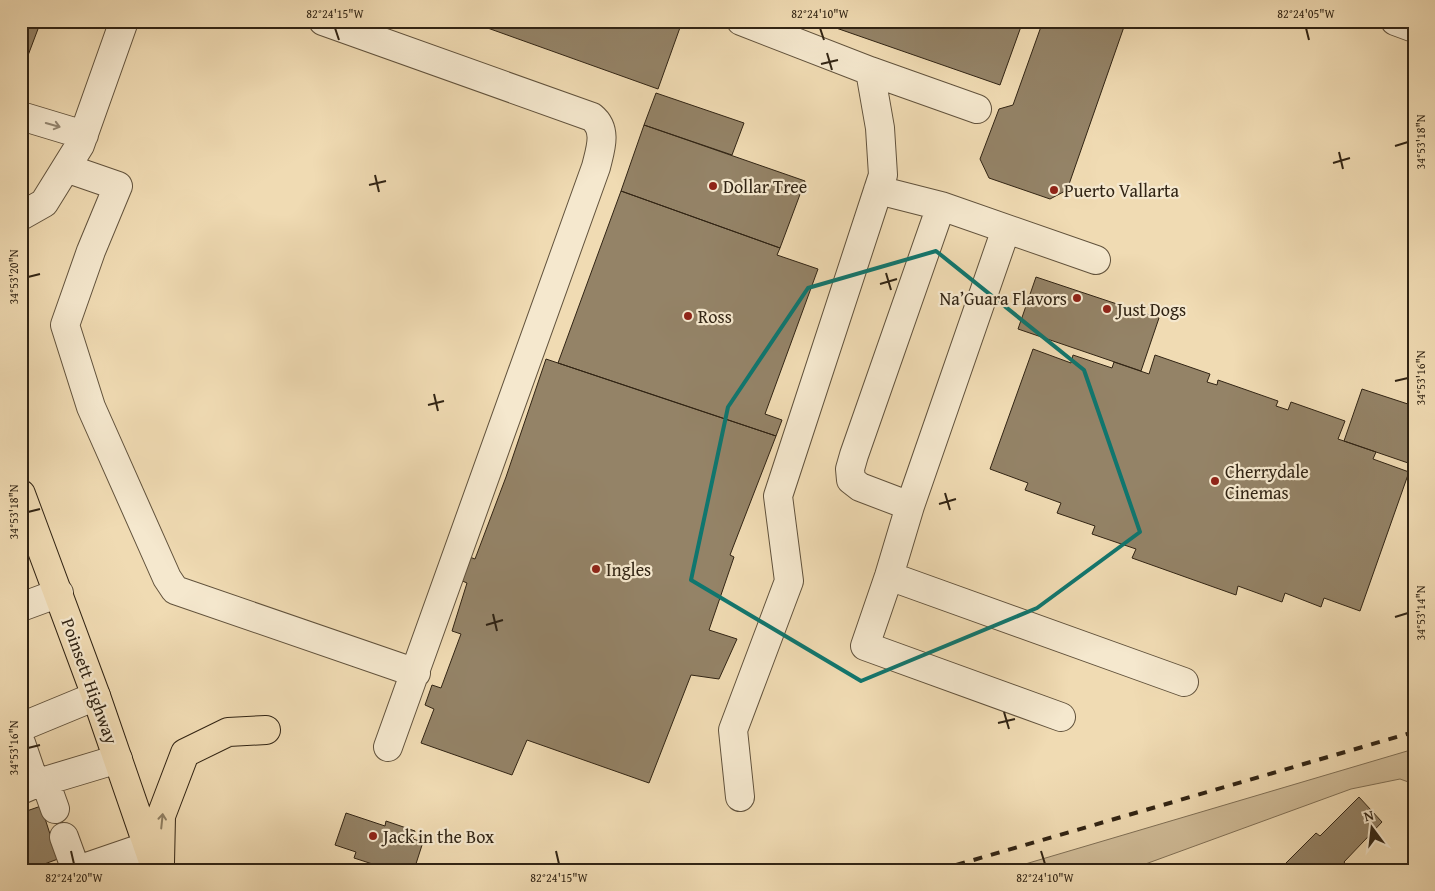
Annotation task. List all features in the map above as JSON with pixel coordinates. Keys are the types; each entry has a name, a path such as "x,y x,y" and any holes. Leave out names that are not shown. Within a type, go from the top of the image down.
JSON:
{"highway":[{"name":"Poinsett Highway","path":"21,494 29,540 59,593 155,862"},
{"path":"155,862 162,816 185,753 228,732 266,730"}],"street":[{"path":"21,216 44,203 80,145 124,21"},
{"path":"323,21 592,116 597,120 602,130 596,167 388,747"},
{"path":"741,21 870,71 977,109"},
{"path":"1395,21 1414,28"},
{"path":"740,797 733,730 789,581 778,496 883,175 880,128 870,71"},
{"path":"21,116 84,135"},
{"path":"66,168 118,186 91,251 65,325 91,407 167,578 175,590 416,673"},
{"path":"878,190 941,206 1096,260"},
{"path":"910,506 860,487 851,480 850,469 941,206"},
{"path":"1006,229 910,506 865,646 1061,718"},
{"path":"889,576 1184,682"},
{"path":"21,607 59,593"},
{"path":"21,726 96,696"},
{"path":"21,743 34,785 55,809"},
{"path":"34,785 118,759"},
{"path":"64,837 77,870 155,862"}],"highlighted area":[{"path":"936,251 1084,370 1140,532 1037,608 861,681 691,580 728,407 808,288"}],"shaded area":[{"path":"1414,749 1414,784 1400,779 1351,789 1129,870 1005,870"}],"building":[{"path":"21,21 41,21 24,66 21,65"},
{"path":"468,21 679,21 682,22 658,89"},
{"path":"816,21 1023,21 1000,85"},
{"path":"1043,21 1126,21 1067,190 1050,199 989,178 980,159 999,109 1013,105"},
{"path":"656,93 744,123 732,155 644,125"},
{"name":"Dollar Tree","path":"644,125 805,181 780,248 621,191"},
{"name":"Ross","path":"621,191 780,248 777,255 818,269 765,414 782,420 776,436 558,363"},
{"path":"1036,277 1159,318 1141,371 1018,329"},
{"name":"Cherrydale Cinemas","path":"1033,349 1071,363 1073,355 1112,368 1114,362 1149,374 1155,355 1210,374 1207,382 1217,385 1218,380 1278,401 1276,406 1288,410 1291,402 1345,421 1338,439 1376,452 1373,459 1409,472 1360,611 1324,598 1321,607 1285,593 1282,602 1238,586 1236,595 1132,558 1136,549 1092,534 1095,526 1057,513 1061,503 1025,490 1028,483 990,469"},
{"name":"Ingles","path":"546,359 776,436 730,555 734,557 709,630 737,639 719,679 691,675 649,783 527,740 512,775 421,743 434,709 425,705 432,685 441,688 461,634 452,631 467,583 458,579 467,556 475,559 506,477"},
{"path":"1362,389 1414,406 1414,465 1344,441"},
{"path":"1359,797 1382,822 1344,862 1350,870 1279,870 1316,833 1320,836"},
{"path":"41,806 58,859 28,870 21,870 21,813"},
{"path":"346,813 385,826 386,821 415,831 413,839 423,842 414,870 401,866 400,870 391,870 354,858 356,852 335,845"}],"railway":[{"path":"939,870 1414,732"}],"place":[{"name":"Dollar Tree","path":"713,186"},
{"name":"Puerto Vallarta","path":"1054,190"},
{"name":"Na’Guara Flavors","path":"1077,298"},
{"name":"Just Dogs","path":"1107,309"},
{"name":"Ross","path":"688,316"},
{"name":"Cherrydale Cinemas","path":"1215,481"},
{"name":"Ingles","path":"596,569"},
{"name":"Jack in the Box","path":"373,836"}]}
